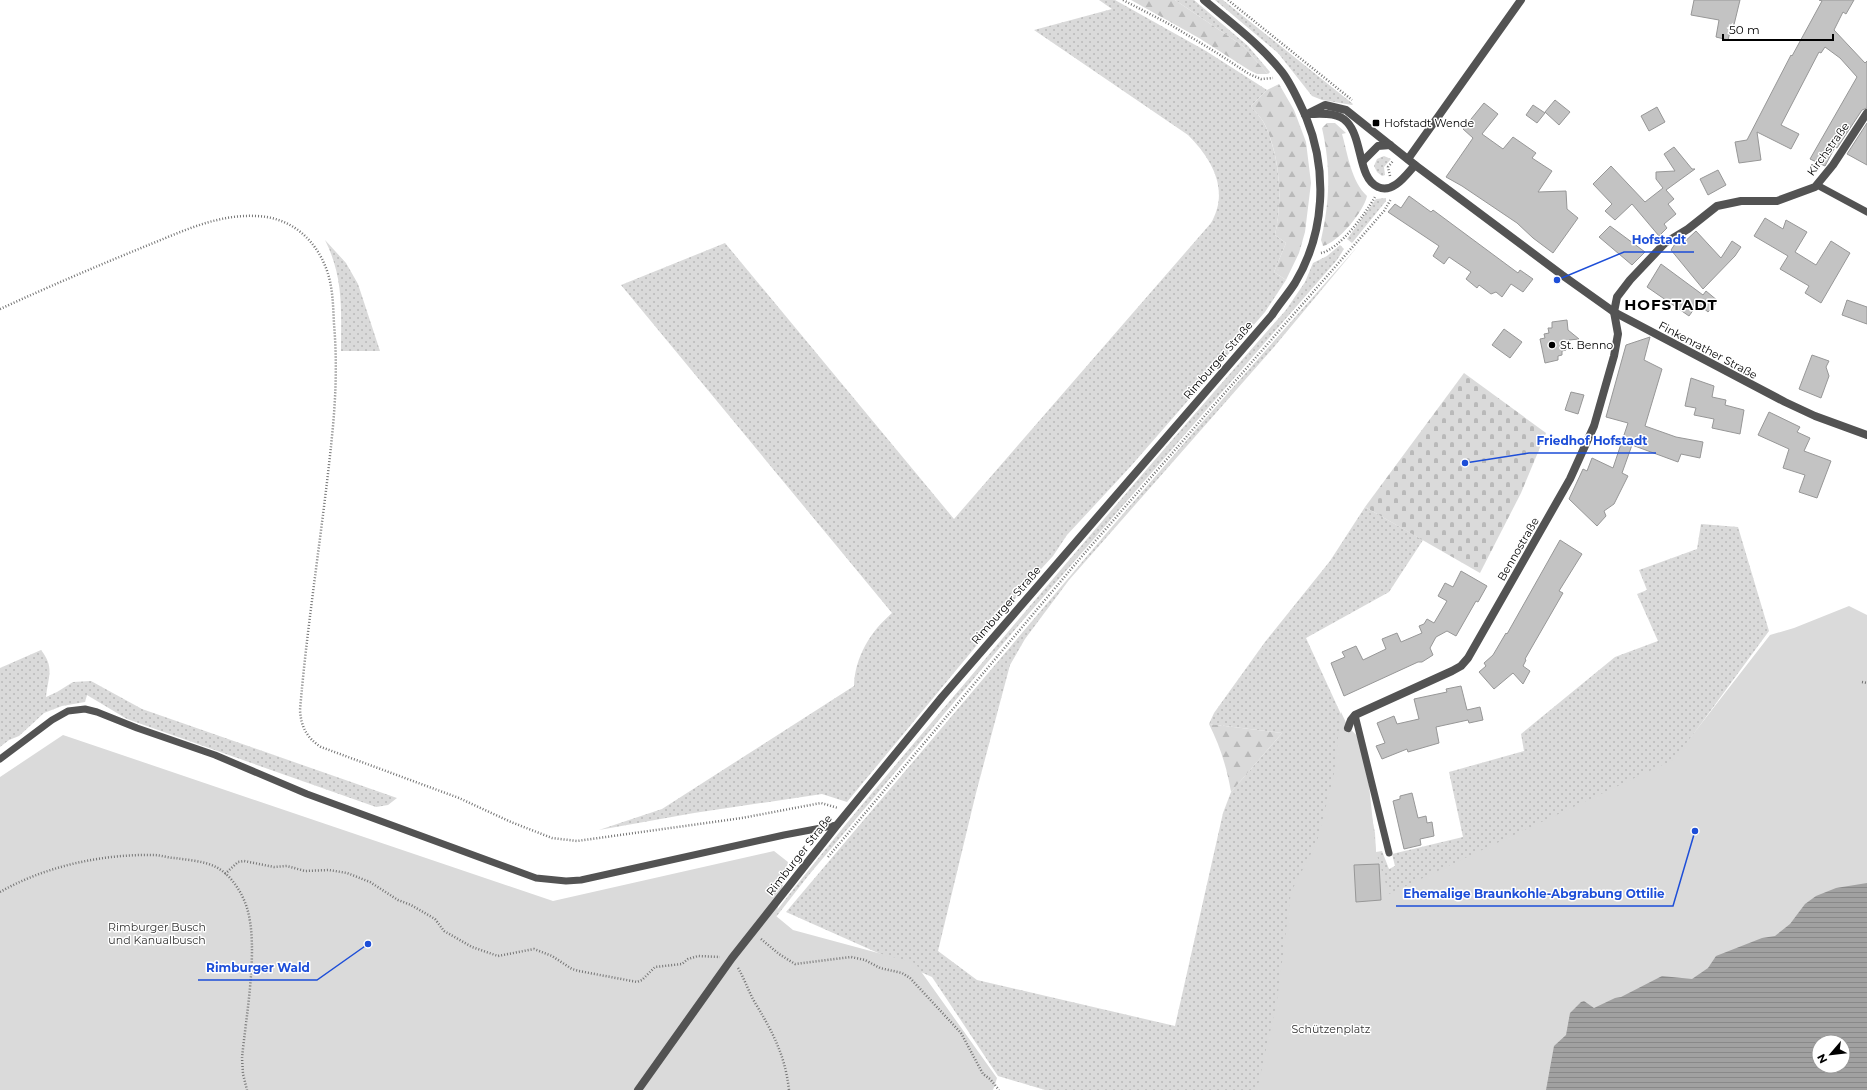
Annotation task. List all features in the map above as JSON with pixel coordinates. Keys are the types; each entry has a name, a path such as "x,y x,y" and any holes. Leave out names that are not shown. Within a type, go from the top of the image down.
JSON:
{"street":[{"name":"Rimburger Straße","path":"638,1090 732,958 837,825 942,697 1272,315 1294,283 1315,234 1321,204 1318,155 1305,115 1296,95 1283,73 1262,48 1204,0"},
{"path":"1305,115 1329,113 1347,122 1356,137 1368,179 1373,185 1380,188 1392,187 1402,179 1411,162 1522,0"},
{"name":"Finkenrather Straße","path":"1305,115 1324,105 1346,110 1411,162 1614,312 1785,402 1815,416 1867,435"},
{"name":"Kirchstraße","path":"1614,312 1617,297 1650,258 1665,243 1688,229 1717,206 1741,201 1777,201 1815,187 1833,165 1867,113"},
{"path":"1363,161 1378,146 1390,145"},
{"name":"Bennostraße","path":"1356,715 1452,671 1468,658 1570,479 1594,426 1614,356 1618,334 1614,312"},
{"path":"1348,728 1351,720 1356,715"}],"lane":[{"path":"1817,184 1867,212"},
{"path":"0,759 52,720 68,711 85,709 97,712 215,756 307,794 536,878 550,880 581,880 784,835 837,825"},
{"path":"1356,715 1389,853"}],"path":[{"path":"1123,0 1171,25 1256,78 1267,80 1283,73"},
{"path":"1228,0 1358,104"},
{"path":"827,858 1078,561 1384,211 1391,201 1392,187"},
{"path":"1308,253 1323,253 1342,239 1370,205 1380,188"},
{"path":"0,309 73,275 193,226 233,217 256,216 276,219 292,224 310,239 325,267 332,290 336,357 336,385 330,452 300,710 302,725 312,741 321,748 459,798 511,822 552,838 577,841 608,838 742,818 821,803 831,804 847,813"},
{"path":"1862,682 1867,683"},
{"path":"0,892 19,881 48,871 79,862 106,857 156,855 201,862 216,867 225,874 238,888 247,908 252,943 242,1058 243,1074 247,1090"},
{"path":"225,874 238,862 244,861 274,867 287,866 305,871 336,870 370,882 398,900 411,905 435,919 444,931 472,947 498,956 534,949 552,956 572,969 631,982 642,980 655,967 682,964 688,959 698,956 732,958 770,1026 783,1061 789,1090"},
{"path":"753,931 779,954 795,964 851,958 865,960 880,968 902,973 910,978 961,1033 983,1074 990,1079 999,1090"},
{"path":"758,943 765,934"}],"green space":[{"path":"1099,0 1115,0 1206,51 1267,90 1251,106 1264,123 1274,150 1277,164 1279,207 1275,235 1286,243 1274,272 1286,280 1265,312 1131,466 1067,535 1053,556 1030,581 847,802 822,794 694,813 599,830 662,809 854,686 857,665 865,646 877,628 892,613 621,285 725,243 954,519 1211,223 1216,211 1219,199 1216,176 1204,154 1188,135 1034,30 1112,9"},
{"path":"1131,0 1175,0 1243,46 1268,74 1257,74 1249,70 1199,38"},
{"path":"1175,0 1194,0 1248,46 1270,72 1268,74 1243,46"},
{"path":"1215,0 1223,0 1353,104 1322,100 1312,96 1278,53"},
{"path":"1279,84 1294,110 1306,142 1311,183 1305,232 1299,253 1286,280 1274,272 1286,243 1275,235 1279,207 1277,163 1274,149 1264,123 1251,106 1267,90"},
{"path":"1327,123 1335,123 1346,133 1342,134 1351,167 1357,183 1367,196 1361,210 1350,225 1336,239 1323,246 1321,240 1328,198 1328,171 1322,128"},
{"path":"1384,156 1391,159 1384,167 1385,175 1382,176 1377,172 1374,166 1377,159"},
{"path":"1386,198 1386,201 1352,243 1347,239 1376,199"},
{"path":"325,240 346,263 358,284 380,351 341,351 340,294 336,268"},
{"path":"1340,245 1344,249 1337,260 1018,626 808,876 758,940 743,955 826,848 884,779 1127,492 1286,310 1305,282 1313,263 1327,256"},
{"name":"Schützenplatz","path":"1358,246 1274,347 1069,580 1025,639 1010,665 976,793 938,951 977,980 1175,1026 1223,813 1231,792 1282,733 1209,724 1214,713 1265,642 1330,561 1365,507 1423,540 1389,592 1306,638 1345,723 1356,735 1375,833 1376,852 1382,851 1389,869 1395,866 1392,854 1463,837 1449,772 1524,751 1521,734 1615,657 1658,641 1637,594 1647,590 1639,570 1697,549 1701,524 1738,527 1769,631 1673,762 1384,1090 1045,1090 998,1076 932,977 786,912 1104,536"},
{"path":"1464,373 1546,433 1521,493 1480,573 1365,507"},
{"name":"Schützenplatz","path":"1849,606 1867,615 1867,1090 1257,1090 1277,1001 1291,892 1317,842 1334,774 1341,712 1349,729 1356,735 1359,742 1369,785 1376,852 1389,894 1673,760 1770,635 1794,628"},
{"path":"41,650 48,662 50,672 46,697 73,682 91,681 142,709 397,798 388,805 376,807 127,719 87,695 85,702 62,706 44,713 19,736 9,740 0,747 0,668"},
{"path":"1209,724 1282,733 1231,792 1223,757"},
{"name":"Rimburger Busch und Kanualbusch","path":"63,735 553,901 774,851 788,862 776,916 793,930 915,963 997,1078 993,1090 0,1090 0,777"}],"shaded area":[{"path":"1867,883 1867,1090 1546,1090 1554,1046 1566,1035 1570,1013 1581,1002 1584,1001 1594,1008 1615,998 1621,997 1662,976 1692,979 1708,968 1716,956 1762,938 1775,936 1790,924 1805,904 1816,896 1836,888"}],"building":[{"path":"1694,0 1740,0 1732,33 1730,32 1728,40 1716,37 1719,20 1691,15"},
{"path":"1819,0 1854,0 1846,14 1843,12 1834,30 1865,63 1867,61 1867,108 1862,110 1837,148 1835,147 1825,166 1810,159 1857,77 1840,58 1825,47 1821,53 1819,52 1781,125 1799,134 1791,149 1757,132 1761,160 1739,163 1735,142 1747,140 1791,55 1792,56 1822,1"},
{"path":"1555,100 1570,112 1559,125 1545,112"},
{"path":"1484,103 1498,114 1482,134 1503,149 1513,137 1536,153 1532,158 1552,171 1538,192 1566,191 1567,209 1578,218 1553,253 1533,238 1517,223 1446,177 1473,138 1463,129"},
{"path":"1533,105 1545,113 1537,123 1526,115"},
{"path":"1657,107 1665,122 1649,131 1641,116"},
{"path":"1867,123 1867,165 1847,154"},
{"path":"1674,147 1692,169 1695,169 1666,190 1674,199 1668,204 1676,214 1664,224 1667,228 1659,236 1632,204 1615,220 1605,211 1612,204 1593,184 1611,166 1645,202 1663,188 1656,179 1656,172 1675,171 1664,154"},
{"path":"1718,170 1726,185 1708,195 1700,179"},
{"path":"1409,196 1431,212 1433,210 1518,273 1520,270 1533,279 1523,292 1511,284 1502,297 1496,292 1491,294 1479,285 1477,288 1466,279 1471,272 1449,257 1444,264 1433,256 1439,246 1388,212 1395,204 1401,208"},
{"path":"1765,218 1783,229 1786,220 1807,232 1795,252 1816,265 1831,241 1850,253 1821,303 1805,293 1809,286 1780,269 1788,256 1754,236"},
{"path":"1610,226 1645,252 1632,265 1599,237"},
{"path":"1696,231 1721,258 1732,241 1741,247 1735,256 1703,289 1671,250 1678,241 1681,245"},
{"path":"1661,264 1703,295 1706,291 1718,301 1708,312 1701,306 1698,310 1694,309 1689,316 1647,287"},
{"path":"1847,300 1867,307 1867,324 1842,315"},
{"name":"St. Benno","path":"1567,320 1568,330 1579,339 1569,340 1570,344 1565,345 1566,350 1562,351 1562,355 1558,356 1558,360 1545,363 1540,339 1545,338 1544,334 1549,333 1548,328 1552,328 1552,322"},
{"path":"1504,329 1522,342 1510,358 1492,345"},
{"path":"1650,337 1644,360 1662,369 1645,426 1676,437 1703,442 1700,458 1681,454 1678,462 1632,445 1622,473 1628,476 1614,504 1604,511 1606,516 1597,526 1569,499 1583,469 1587,471 1592,458 1613,468 1628,423 1606,417 1626,345"},
{"path":"1812,355 1829,361 1826,367 1829,376 1821,398 1799,389"},
{"path":"1691,378 1714,386 1712,397 1726,400 1725,405 1744,410 1740,434 1712,428 1714,419 1694,415 1696,408 1685,406"},
{"path":"1571,392 1584,395 1578,414 1565,410"},
{"path":"1769,412 1800,427 1797,432 1810,438 1804,451 1831,461 1817,498 1799,492 1805,475 1783,468 1789,449 1758,435"},
{"path":"1560,540 1582,554 1559,591 1563,593 1525,659 1526,660 1523,666 1530,671 1523,684 1513,673 1494,689 1479,672 1486,666 1484,663 1493,655 1506,633 1507,634"},
{"path":"1461,571 1487,586 1478,602 1476,601 1456,636 1447,631 1436,637 1430,648 1433,655 1422,662 1418,662 1344,696 1331,663 1345,657 1342,652 1356,646 1363,660 1386,649 1382,639 1397,633 1401,642 1422,633 1419,626 1424,624 1427,619 1434,623 1447,601 1438,596 1445,583 1453,587"},
{"path":"1461,686 1467,710 1480,707 1483,720 1469,723 1468,720 1436,727 1439,743 1408,752 1407,749 1382,759 1376,746 1385,743 1377,723 1394,716 1397,724 1419,719 1414,699 1447,692 1446,689"},
{"path":"1412,793 1418,818 1426,816 1427,823 1432,822 1434,836 1420,839 1421,845 1404,849 1393,801 1400,799 1400,796"},
{"path":"1379,864 1381,900 1356,902 1354,865"}],"place":[{"name":"Hofstadt Wende","path":"1376,123"},
{"name":"Hofstadt","path":"1557,280"},
{"name":"St. Benno","path":"1552,345"},
{"name":"Friedhof Hofstadt","path":"1465,463"},
{"name":"Ehemalige Braunkohle-Abgrabung Ottilie","path":"1695,831"},
{"name":"Rimburger Wald","path":"368,944"}],"district":[{"name":"HOFSTADT","path":"1671,304"}]}
